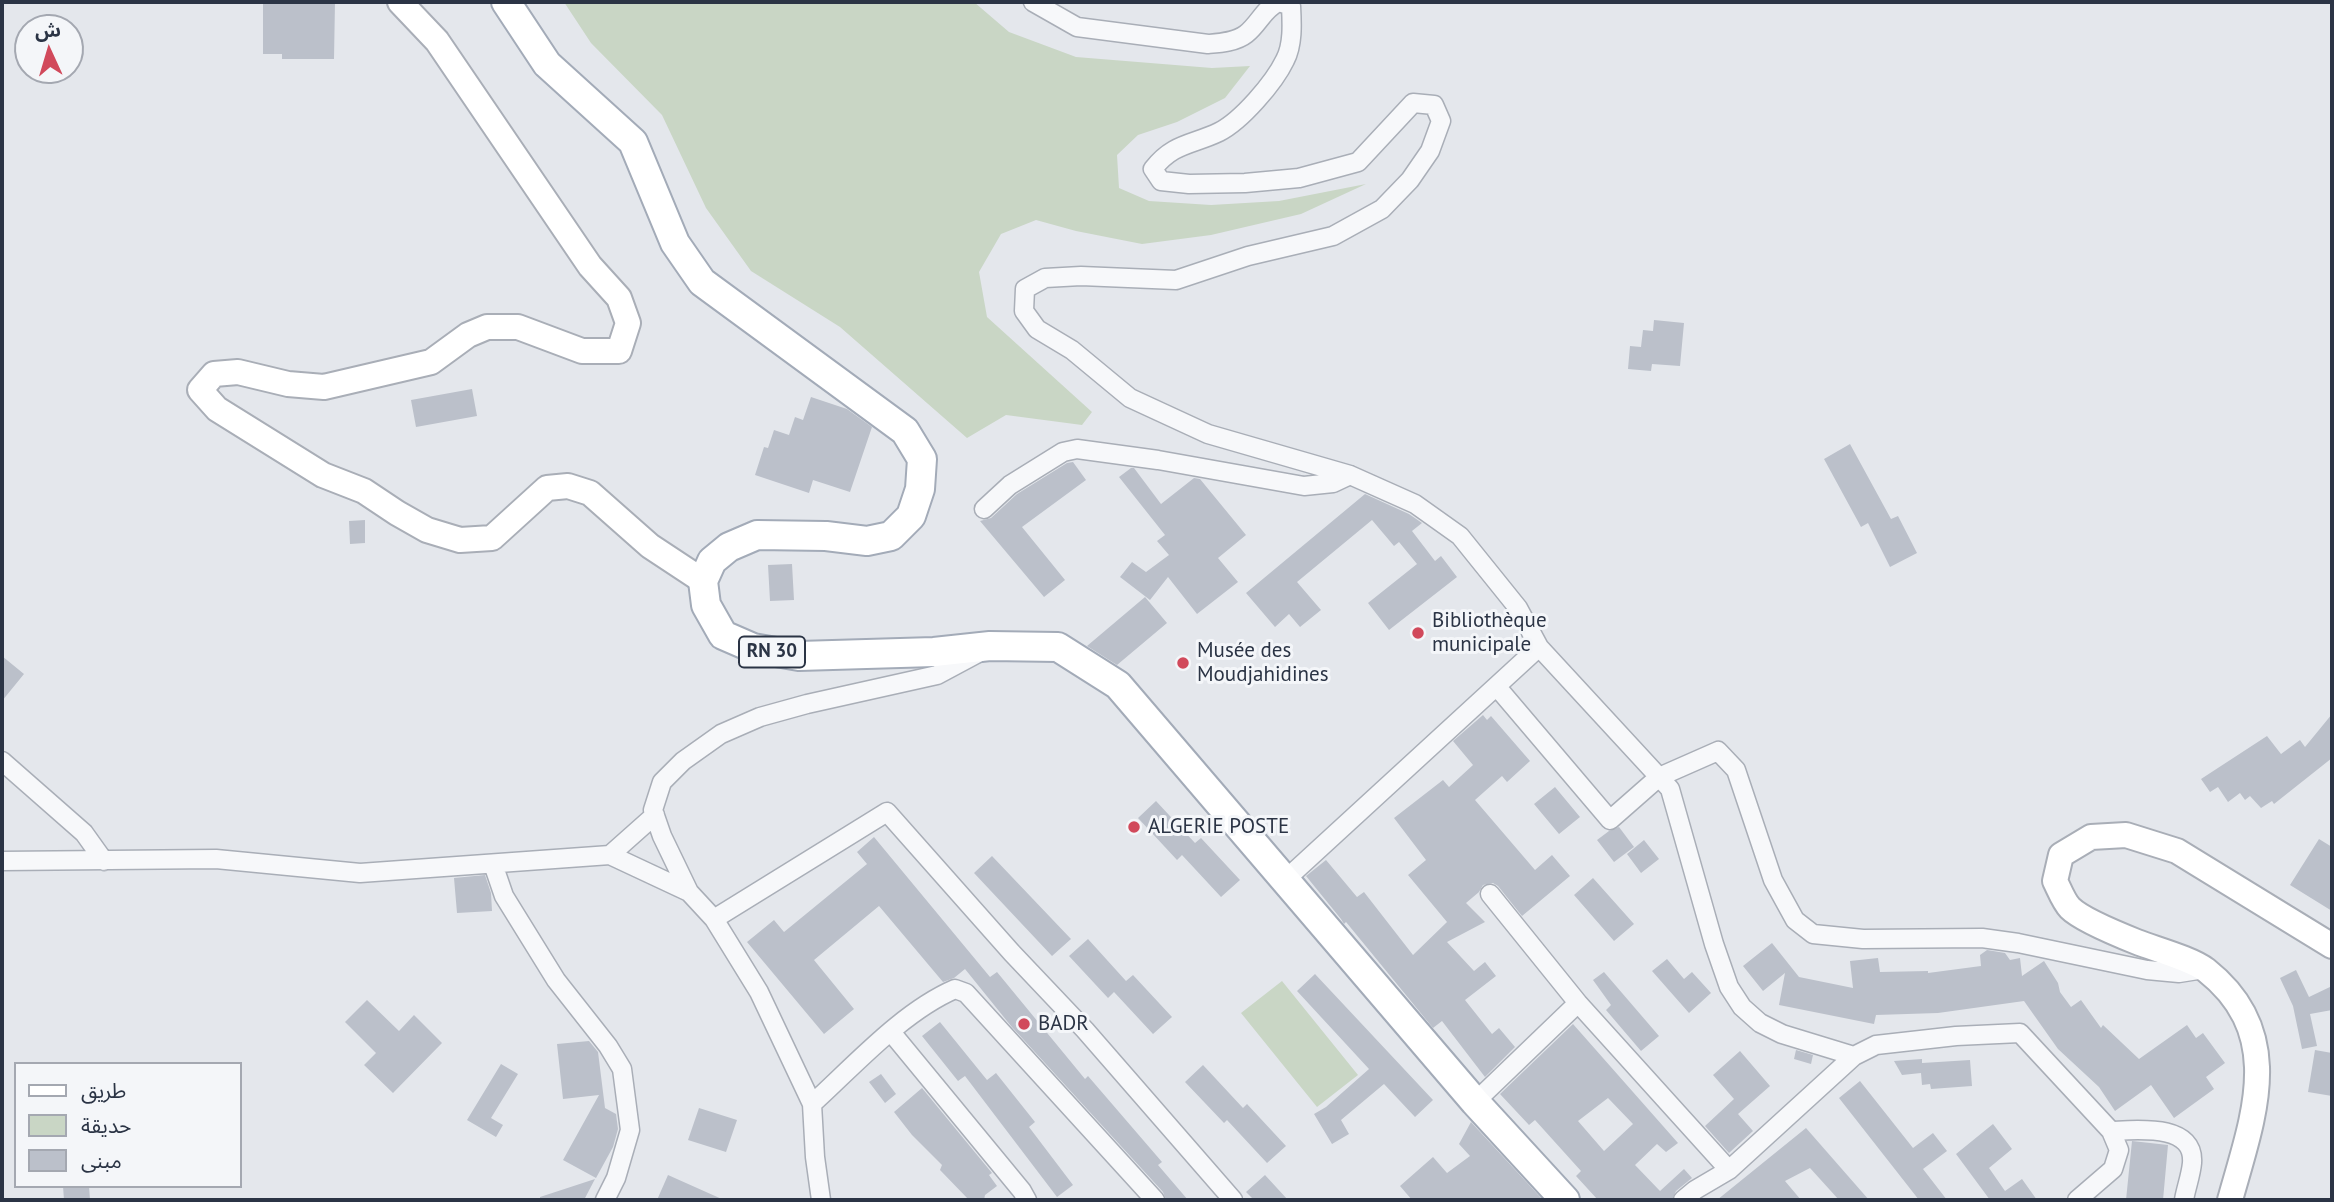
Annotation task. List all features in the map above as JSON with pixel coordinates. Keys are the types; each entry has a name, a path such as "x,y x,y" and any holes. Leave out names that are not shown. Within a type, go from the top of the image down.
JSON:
{"main road":[{"path":"506,2 547,64 633,142 675,243 702,282 905,430 922,459 920,489 911,516 891,536 867,541 826,536 757,535 729,547 712,561 703,581"},
{"name":"RN 30","path":"703,581 706,605 723,635 753,648 799,656 934,652 990,646 1058,647 1118,685 1475,1102 1565,1200"}],"street":[{"path":"400,2 437,41 590,265 619,298 628,323 619,351 582,351 518,327 487,327 468,335 431,362 385,375 324,387 288,384 238,372 214,374 200,390 217,409 311,468 364,491 427,530 460,540 492,538 547,488 568,486 590,493 650,546 703,581"},
{"path":"1033,2 1077,27 1208,44 1229,42 1246,34 1272,5 1283,2 1291,6 1292,35 1286,59 1259,99 1221,131 1165,154 1153,169 1161,181 1189,184 1299,178 1358,162 1413,103 1434,105 1441,121 1430,151 1410,180 1382,209 1333,236 1248,256 1176,280 1081,276 1045,278 1025,289 1024,311 1037,330 1072,351 1130,398 1208,434 1350,475 1415,504 1460,536 1518,608 1539,648 1670,789 1714,944 1729,987 1742,1007 1760,1023 1782,1034 1854,1056"},
{"path":"984,509 1010,485 1063,452 1077,449 1158,460 1304,486 1333,483 1350,475"},
{"path":"821,1200 812,1104 759,992 714,919 689,892 662,836 653,810 663,782 683,761 721,734 760,717 807,704 937,675 990,646"},
{"path":"1284,881 1539,648"},
{"path":"1497,687 1610,820 1659,777 1718,751 1737,770 1773,880 1795,920 1813,934 1863,939 1982,938 2018,943 2147,971 2179,973 2204,969"},
{"path":"2,761 84,832 104,861"},
{"path":"714,919 887,812 1012,953 1085,1030 1233,1200"},
{"path":"610,855 655,814"},
{"path":"2230,1200 2249,1132 2259,1072 2254,1035 2236,999 2204,969 2115,933 2070,908 2055,881 2061,855 2091,837 2126,835 2177,851 2332,946"},
{"path":"2,861 216,859 360,873 610,855 689,892"},
{"path":"493,863 504,896 556,981 608,1046 622,1069 630,1130 616,1178 606,1200"},
{"path":"1490,894 1578,1003 1729,1170"},
{"path":"812,1104 891,1032 955,989 966,993 1155,1200"},
{"path":"1475,1102 1578,1003"},
{"path":"891,1032 1027,1197"},
{"path":"1683,1200 1729,1170 1854,1056 1877,1045 1956,1036 2020,1033 2111,1131 2119,1150 2113,1169 2077,1200"},
{"path":"2111,1131 2156,1129 2179,1137 2190,1148 2192,1161 2184,1200"}],"green space":[{"path":"564,2 974,2 1009,32 1076,57 1212,68 1250,66 1225,98 1177,122 1138,135 1117,155 1119,188 1149,201 1211,205 1279,201 1366,184 1301,214 1211,235 1142,244 1036,220 1001,234 979,272 987,317 1092,412 1082,425 1006,415 967,438 840,327 751,271 706,208 662,115 591,43"},
{"path":"1282,981 1358,1075 1317,1107 1241,1013"}],"building":[{"path":"263,2 335,2 334,59 282,59 282,54 263,54"},
{"path":"1654,320 1684,323 1680,366 1652,364 1651,371 1628,369 1630,346 1641,347 1643,330 1653,331"},
{"path":"472,389 477,416 416,427 411,400"},
{"path":"811,397 847,409 872,427 850,492 813,480 809,493 755,475 764,447 768,448 774,430 789,435 795,417 803,420"},
{"path":"1850,444 1891,519 1898,516 1917,553 1890,567 1868,523 1861,527 1824,459"},
{"path":"1073,462 1086,480 1022,527 1065,580 1044,597 980,521 991,518 1017,494 1067,463"},
{"path":"1134,468 1161,504 1194,478 1200,479 1246,535 1218,558 1238,582 1197,614 1168,577 1150,600 1120,577 1132,562 1146,572 1169,555 1157,541 1165,535 1119,477"},
{"path":"1365,494 1409,514 1422,523 1412,531 1435,561 1441,556 1457,577 1389,630 1368,603 1417,564 1399,542 1394,546 1372,520 1297,582 1321,610 1300,627 1289,614 1275,627 1246,593"},
{"path":"365,520 365,543 350,544 349,521"},
{"path":"792,564 794,600 770,601 768,565"},
{"path":"1145,597 1167,623 1117,665 1087,646"},
{"path":"2,656 24,674 2,701"},
{"path":"2332,714 2332,758 2274,804 2272,801 2261,808 2250,796 2245,800 2240,793 2228,802 2218,787 2210,792 2201,779 2267,736 2281,754 2300,740 2305,747"},
{"path":"1483,715 1487,720 1491,716 1530,761 1507,782 1502,776 1475,800 1535,870 1552,855 1570,876 1522,916 1498,886 1493,883 1483,885 1466,903 1485,922 1447,942 1474,971 1485,962 1496,976 1465,1000 1492,1034 1499,1028 1515,1047 1485,1077 1442,1021 1433,1028 1306,876 1326,860 1357,897 1364,892 1413,955 1447,922 1408,875 1426,860 1394,818 1443,780 1449,787 1473,765 1453,741"},
{"path":"1555,787 1580,817 1559,834 1534,804"},
{"path":"1156,801 1195,843 1201,838 1240,880 1221,897 1182,855 1177,860 1138,818"},
{"path":"1619,827 1634,847 1614,862 1597,840"},
{"path":"874,837 990,977 997,972 1085,1079 1088,1076 1162,1162 1158,1165 1188,1200 1166,1200 1163,1192 1011,1026 965,969 954,978 943,982 879,906 814,960 854,1009 824,1034 747,942 774,920 784,932 867,864 857,852"},
{"path":"2319,839 2332,847 2332,911 2290,885"},
{"path":"1644,840 1659,859 1641,873 1627,854"},
{"path":"992,856 1071,939 1052,956 974,873"},
{"path":"485,875 491,893 492,911 457,913 454,878"},
{"path":"1593,878 1634,924 1614,941 1574,895"},
{"path":"1088,939 1126,981 1133,975 1172,1017 1153,1034 1114,992 1108,998 1069,956"},
{"path":"1772,943 1799,977 1853,988 1850,961 1878,958 1880,972 1928,973 1981,966 1980,955 1987,950 2005,953 2010,960 2020,958 2022,976 2044,961 2071,1007 2081,1000 2101,1028 2103,1025 2139,1059 2187,1025 2196,1038 2203,1033 2225,1063 2206,1077 2214,1089 2174,1118 2151,1085 2115,1111 2099,1087 2058,1049 2024,1001 1938,1013 1876,1015 1874,1024 1779,1005 1785,973 1763,991 1743,966"},
{"path":"1667,959 1684,979 1692,972 1711,993 1689,1013 1652,971"},
{"path":"2296,970 2309,997 2332,986 2332,1010 2310,1014 2317,1046 2302,1049 2293,1006 2280,978"},
{"path":"1604,972 1659,1036 1641,1051 1606,1010 1611,1005 1593,980"},
{"path":"1315,974 1433,1100 1415,1117 1384,1084 1341,1120 1349,1134 1332,1144 1314,1114 1326,1107 1369,1069 1297,991"},
{"path":"367,1000 399,1031 414,1015 442,1043 393,1093 364,1065 376,1053 345,1022"},
{"path":"940,1022 987,1080 996,1073 1035,1122 1029,1127 1073,1185 1057,1197 965,1076 958,1081 922,1036"},
{"path":"1573,1024 1678,1143 1666,1152 1657,1144 1635,1165 1660,1191 1684,1169 1692,1178 1676,1191 1672,1200 1598,1200 1576,1176 1581,1171 1535,1120 1529,1125 1500,1094","holes":["1608,1098 1633,1124 1604,1151 1578,1121"]},
{"path":"589,1041 598,1052 605,1108 616,1114 618,1129 613,1147 596,1178 563,1160 599,1095 563,1099 557,1044"},
{"path":"1796,1050 1813,1055 1811,1064 1794,1059"},
{"path":"2315,1050 2332,1053 2332,1096 2308,1092"},
{"path":"1740,1051 1770,1086 1738,1114 1753,1131 1729,1153 1705,1126 1734,1099 1713,1075"},
{"path":"1922,1059 1922,1063 1970,1060 1972,1086 1931,1089 1930,1084 1922,1085 1921,1073 1902,1075 1894,1061"},
{"path":"501,1064 518,1074 491,1118 503,1125 496,1137 467,1120"},
{"path":"1203,1065 1243,1108 1247,1104 1286,1146 1267,1163 1227,1120 1224,1123 1185,1082"},
{"path":"881,1074 896,1094 885,1103 869,1082"},
{"path":"1860,1081 1913,1148 1933,1133 1947,1151 1923,1169 1947,1200 1919,1200 1839,1098"},
{"path":"922,1088 992,1173 989,1175 997,1186 985,1195 984,1200 969,1200 940,1170 942,1165 894,1112"},
{"path":"699,1108 737,1120 726,1152 688,1140"},
{"path":"1471,1122 1543,1200 1412,1200 1400,1186 1433,1157 1447,1173 1470,1156 1459,1144"},
{"path":"1993,1124 2012,1149 1989,1168 2005,1191 2022,1179 2037,1200 1990,1200 1956,1154"},
{"path":"1806,1128 1869,1200 1839,1200 1810,1168 1785,1181 1801,1200 1717,1200"},
{"path":"2132,1141 2168,1145 2163,1200 2126,1200"},
{"path":"668,1175 724,1200 657,1200"},
{"path":"1265,1175 1288,1200 1254,1200 1246,1192"},
{"path":"595,1179 584,1200 540,1200 540,1197"},
{"path":"63,1188 89,1188 90,1200 64,1200"}],"place":[{"name":"Bibliothèque municipale","path":"1418,633"},
{"name":"Musée des Moudjahidines","path":"1183,663"},
{"name":"ALGERIE POSTE","path":"1134,827"},
{"name":"BADR","path":"1024,1024"}]}
